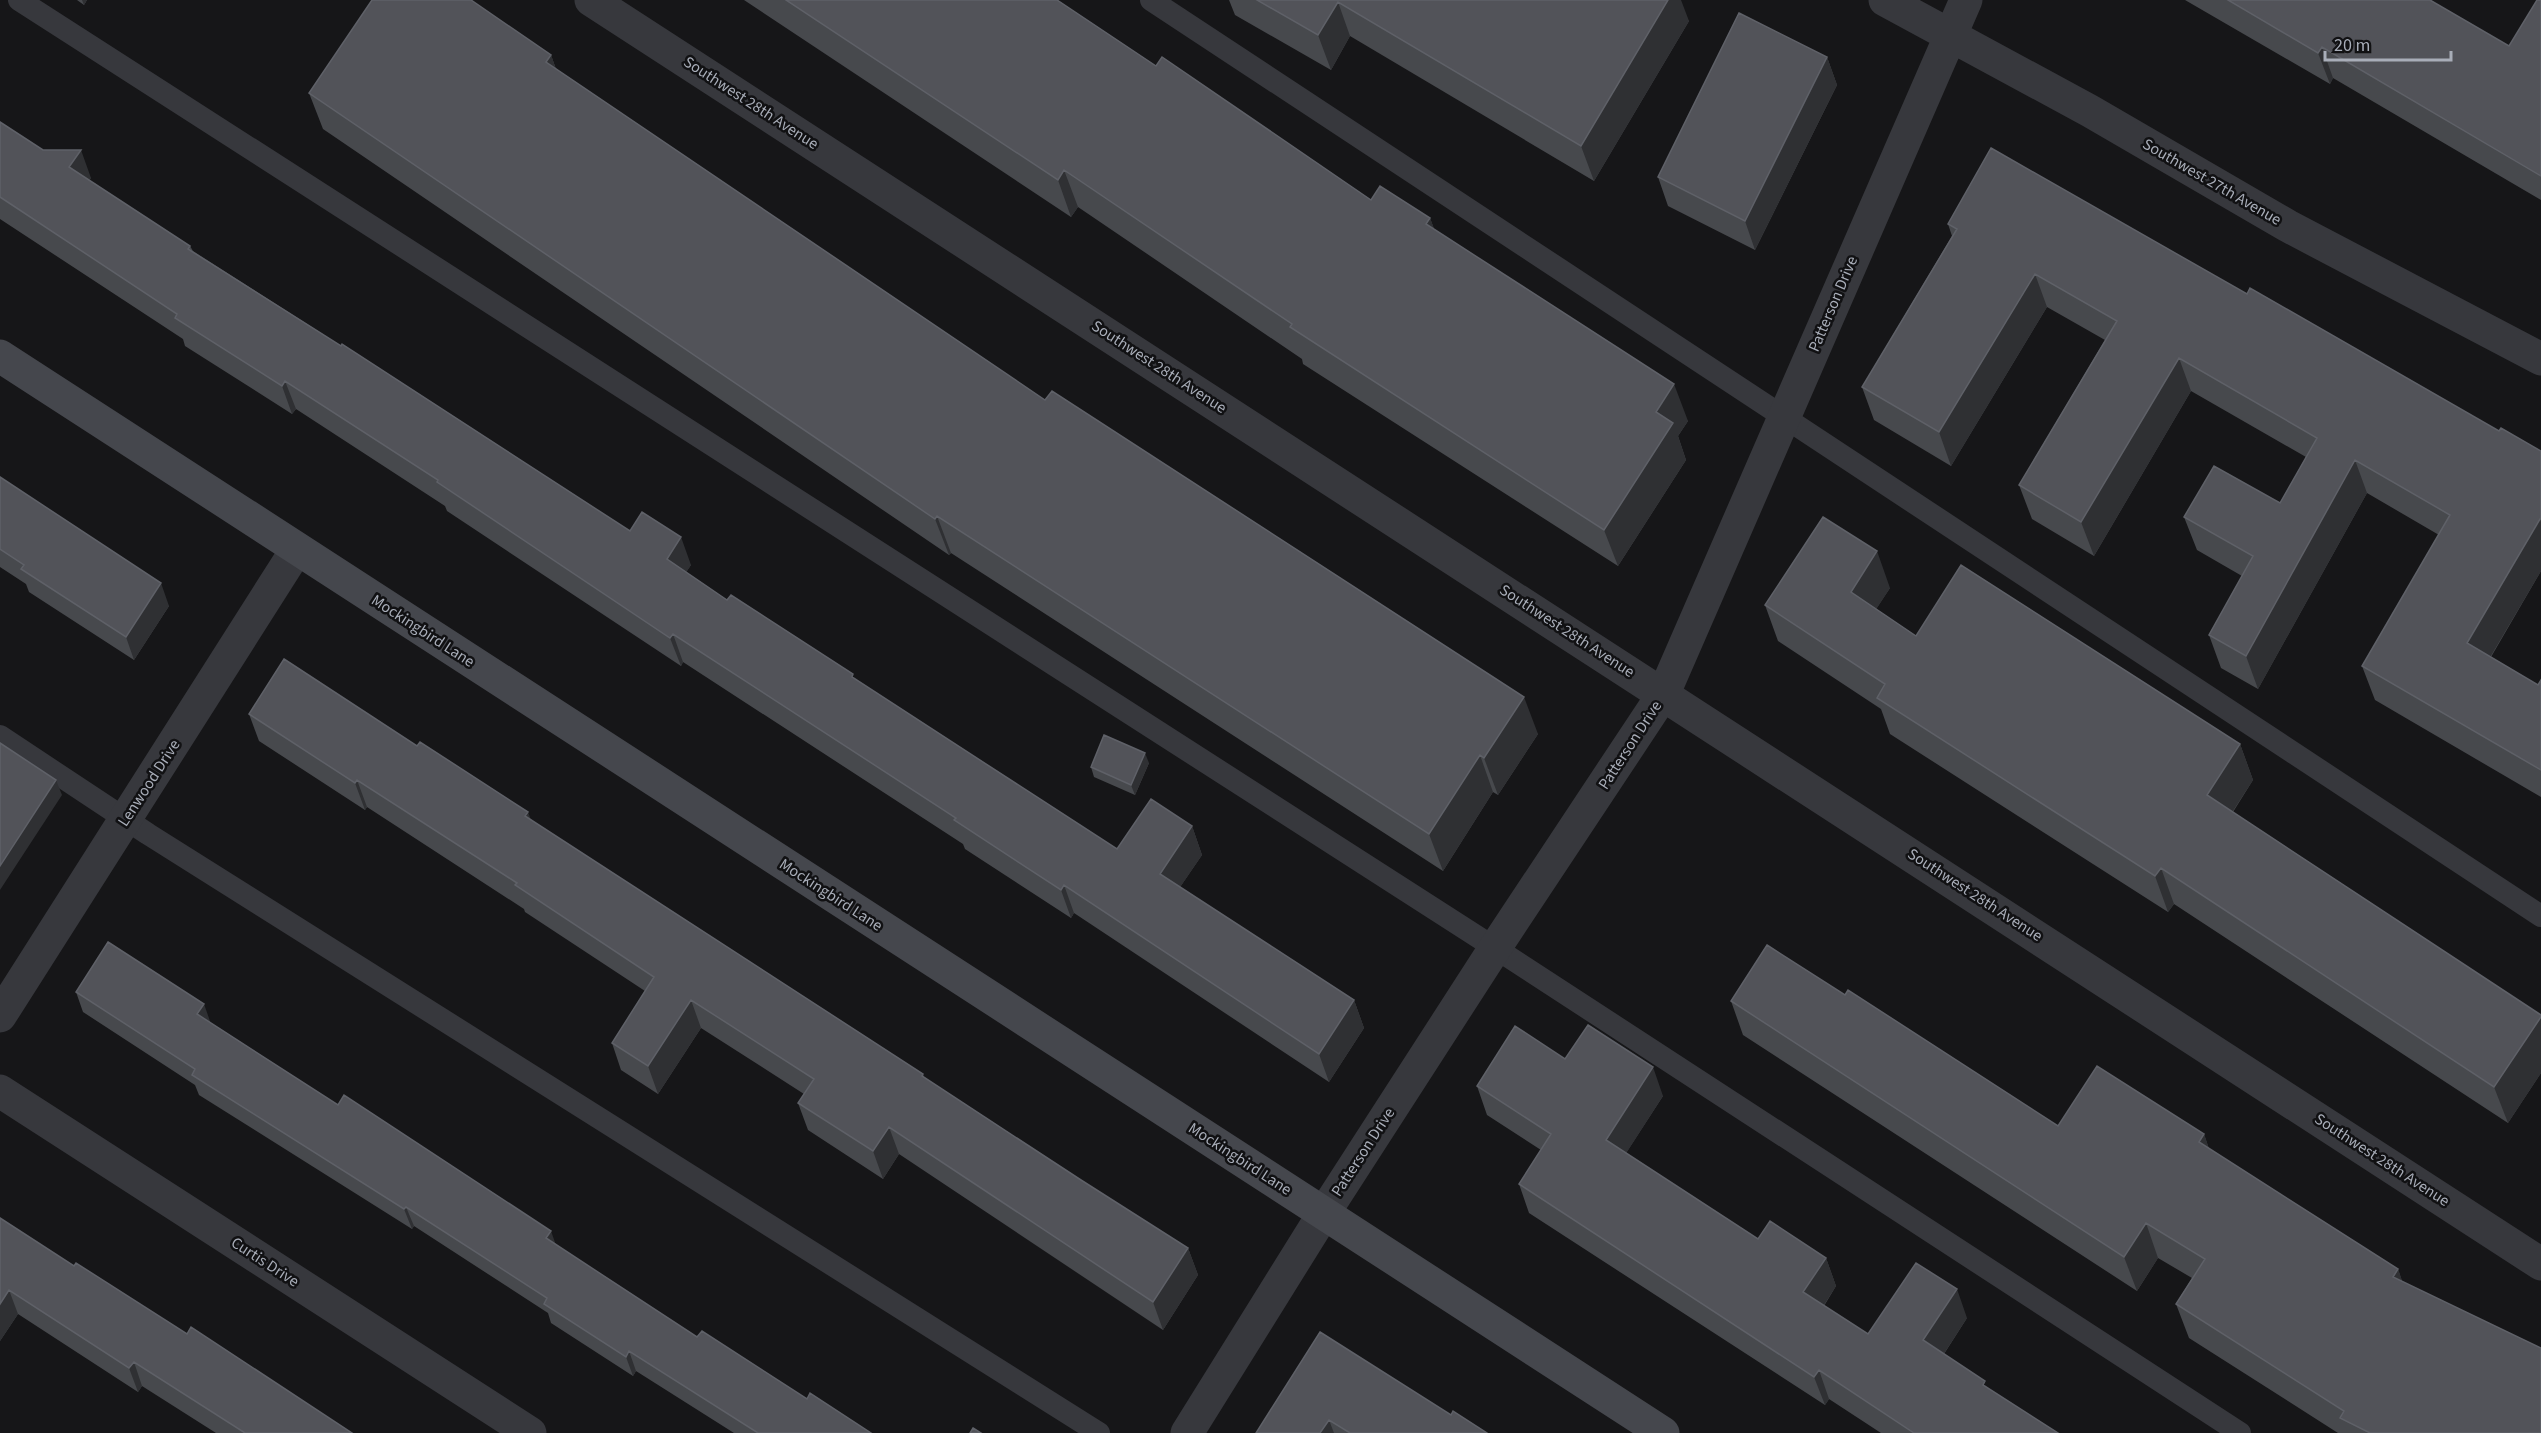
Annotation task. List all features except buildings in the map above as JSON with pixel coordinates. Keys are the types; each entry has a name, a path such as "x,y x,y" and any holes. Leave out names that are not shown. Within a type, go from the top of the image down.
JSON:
{"main road":[{"name":"Mockingbird Lane","path":"0,356 1663,1433"}],"street":[{"name":"Southwest 28th Avenue","path":"591,0 1664,693 2541,1264"},
{"name":"Southwest 27th Avenue","path":"1886,0 2090,111 2288,226 2541,359"},
{"name":"Patterson Drive","path":"1187,1433 1324,1213 1495,948 1664,693 1966,0"},
{"name":"Lenwood Drive","path":"0,1016 297,549"},
{"name":"Curtis Drive","path":"0,1091 530,1433"}],"lane":[{"path":"19,0 1495,948 2240,1433"},
{"path":"1151,0 2541,916"},
{"path":"0,736 125,819 1099,1433"}]}
